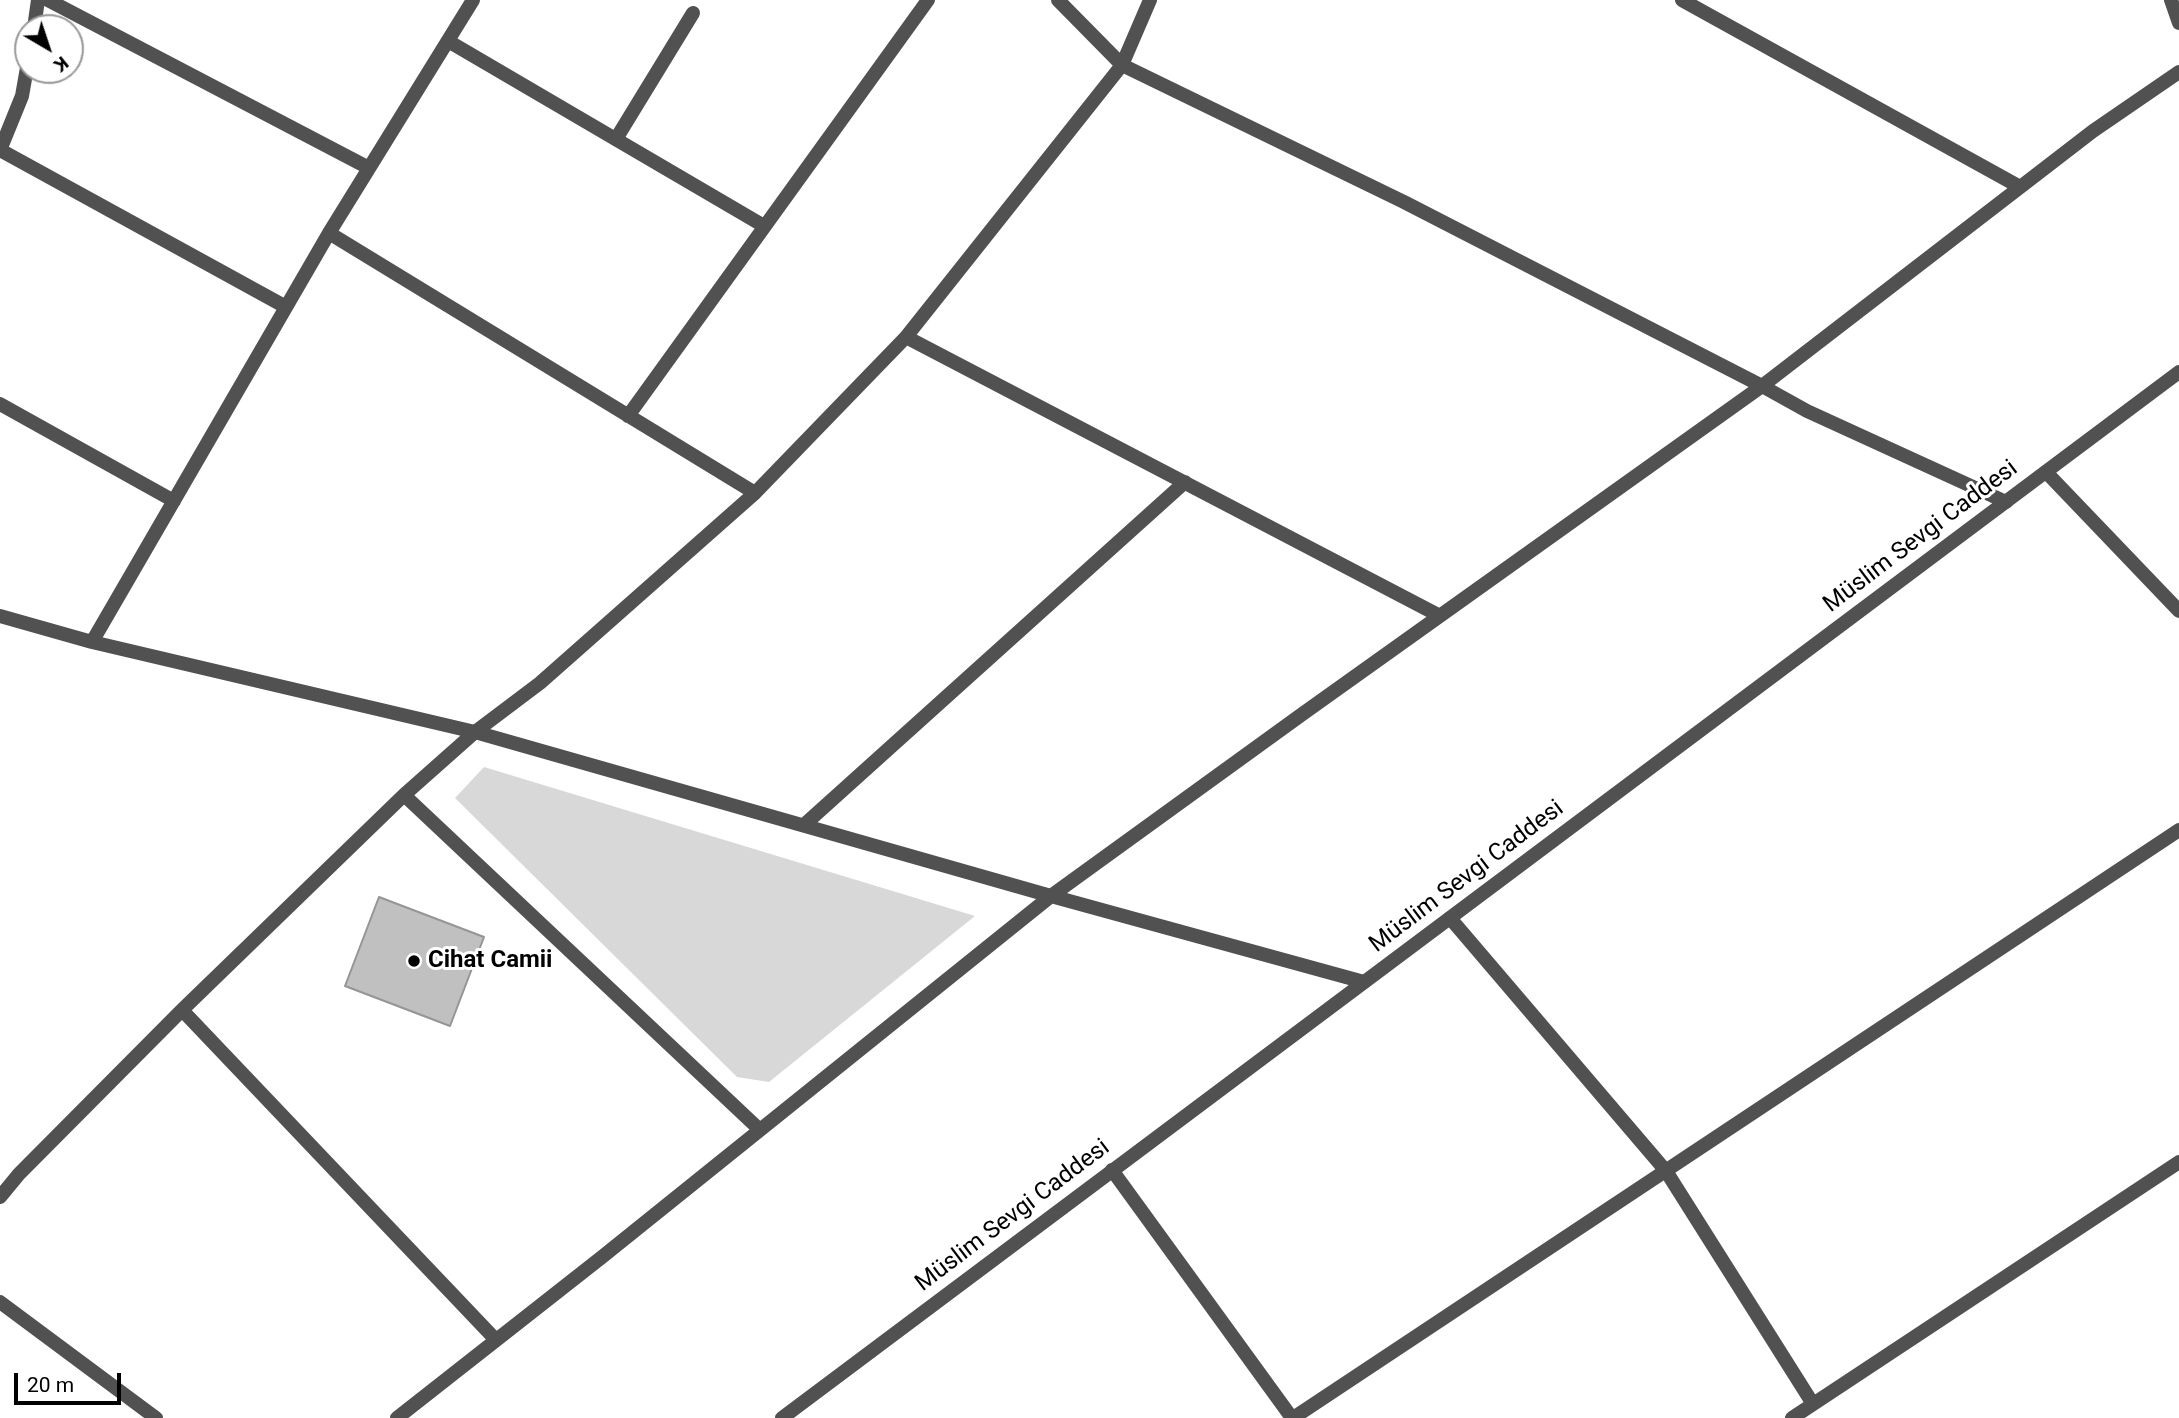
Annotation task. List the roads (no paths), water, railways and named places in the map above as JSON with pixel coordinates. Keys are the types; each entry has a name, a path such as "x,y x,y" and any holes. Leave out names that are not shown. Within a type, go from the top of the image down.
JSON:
{"street":[{"path":"48,0 369,168"},
{"path":"628,416 928,0"},
{"path":"1059,0 1122,65 1404,202 1807,411 2006,502"},
{"path":"0,1197 19,1174 181,1010 404,795 475,732 540,683 755,493 906,337 1122,65 1150,0"},
{"path":"1682,0 2020,187"},
{"path":"2171,0 2179,23"},
{"path":"92,642 329,233 471,1"},
{"path":"616,139 693,13"},
{"path":"448,41 764,226"},
{"path":"397,1418 1051,896 1762,386 2093,131 2179,72"},
{"path":"24,84 22,96 0,150 286,307"},
{"path":"329,233 755,493"},
{"path":"906,337 1440,616"},
{"name":"Müslim Sevgi Caddesi","path":"782,1418 2179,372"},
{"path":"0,404 174,501"},
{"path":"2046,472 2179,611"},
{"path":"804,825 1185,482"},
{"path":"0,616 92,642 475,732 1364,982"},
{"path":"404,795 760,1130"},
{"path":"1112,1170 1292,1418 2179,830"},
{"path":"1450,918 1666,1171 1813,1405"},
{"path":"181,1010 496,1340"},
{"path":"1792,1418 2179,1162"},
{"path":"0,1302 156,1418"}],"place":[{"name":"Cihat Camii","path":"414,961"}]}
